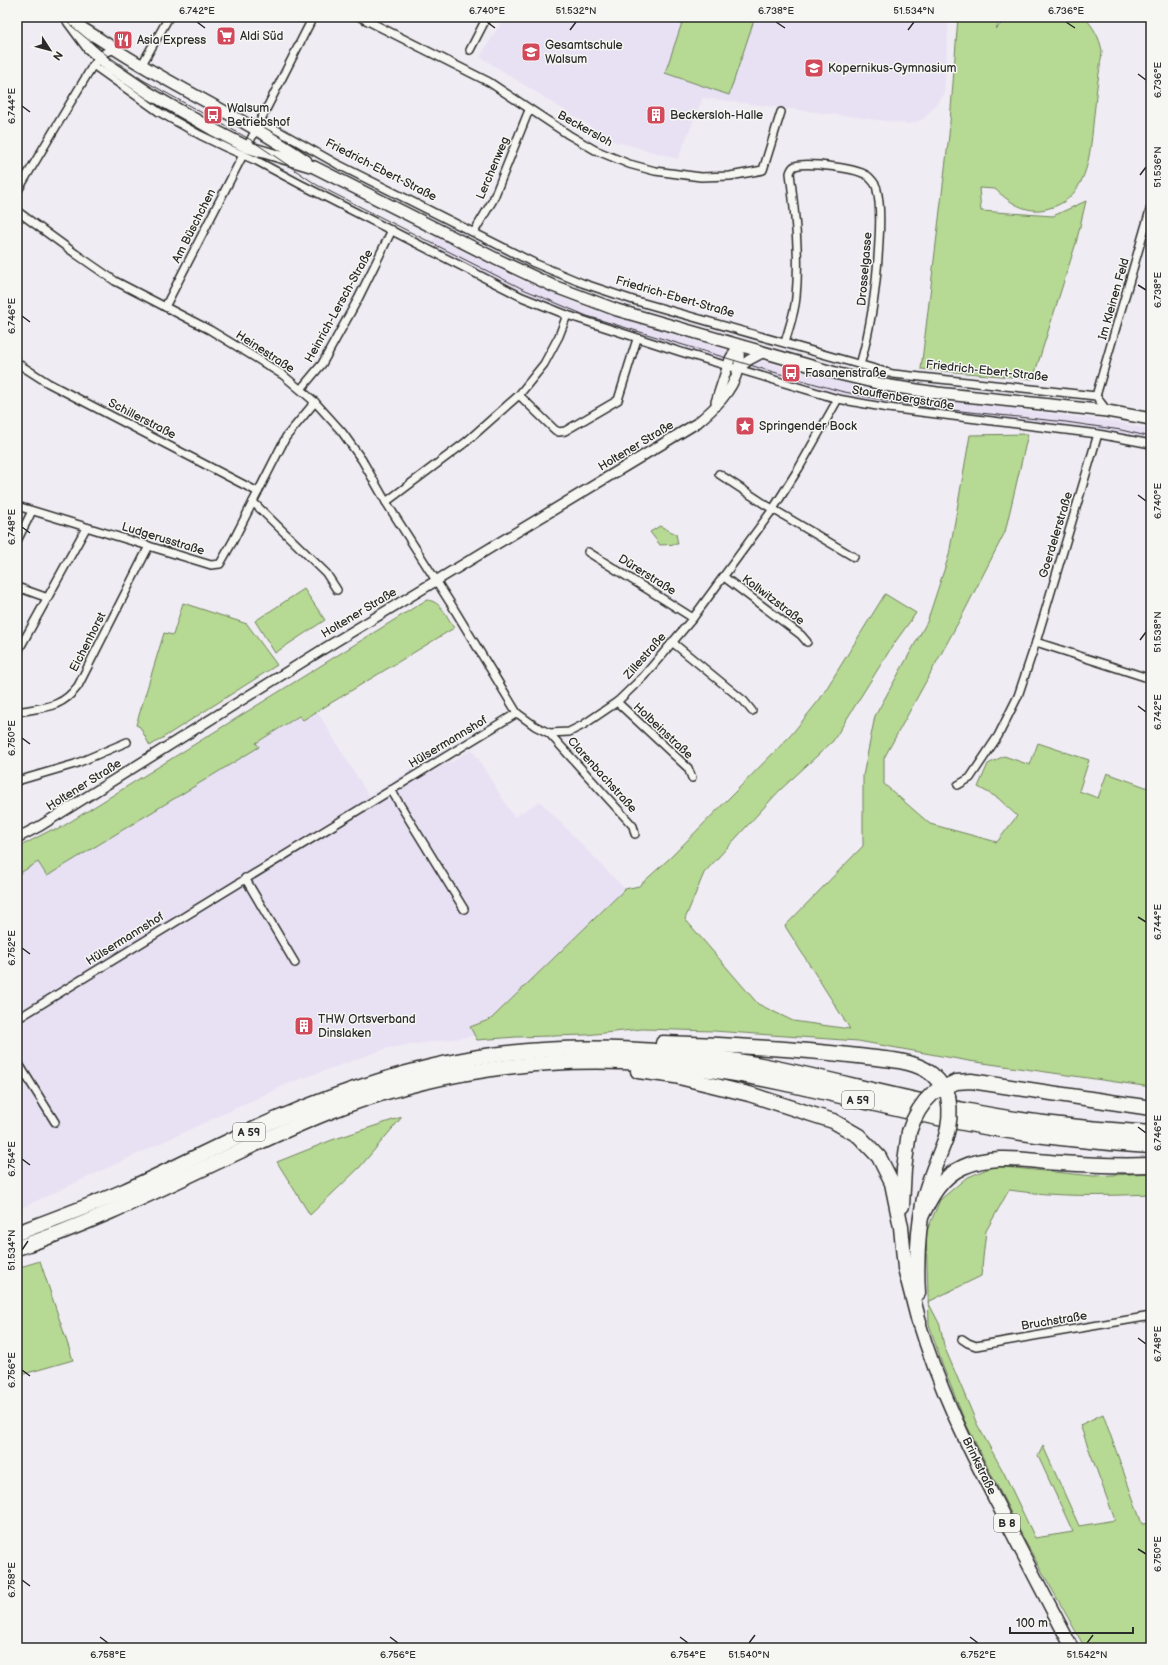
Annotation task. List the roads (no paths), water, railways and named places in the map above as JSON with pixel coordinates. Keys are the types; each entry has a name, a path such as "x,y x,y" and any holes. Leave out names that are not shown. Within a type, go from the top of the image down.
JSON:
{"highway":[{"path":"606,1048 658,1043 763,1047 834,1053 914,1065 927,1071 950,1107 950,1119 945,1140 928,1186 922,1217 916,1268 919,1322"},
{"name":"A 59","path":"17,1248 60,1233 96,1211 276,1120 323,1100 378,1080 430,1066 481,1057 535,1050 606,1048 655,1050 699,1055 762,1066 907,1098 1011,1118 1063,1126 1151,1132"},
{"name":"A 59","path":"126,1197 328,1112 381,1094 433,1080 484,1070 565,1062 605,1061 645,1063 703,1069 759,1078 903,1111 1008,1132 1076,1140 1151,1146"},
{"path":"565,1062 675,1076 749,1094 833,1121 860,1136 879,1157 892,1183 900,1227 905,1268 919,1322"},
{"path":"900,1227 904,1169 909,1132 917,1111 924,1101 956,1082 970,1080 987,1082 1072,1097 1151,1108"},
{"path":"922,1217 935,1190 944,1180 964,1167 979,1162 1012,1160 1104,1165 1151,1165"},
{"name":"A 59","path":"17,1233 96,1211"}],"main road":[{"name":"Friedrich-Ebert-Straße","path":"67,19 89,48 96,61 245,151 314,167"},
{"name":"Friedrich-Ebert-Straße","path":"67,19 142,66 259,125 314,167 498,260 553,286 617,310 839,374 890,386 937,393 1106,410 1151,419"},
{"name":"Brinkstraße","path":"919,1322 930,1358 945,1396 975,1460 1072,1648"}],"street":[{"path":"142,66 169,17"},
{"name":"Am Büschchen","path":"165,307 313,17"},
{"name":"Beckersloh","path":"360,17 489,82 529,110 595,150 629,164 655,170 701,177 730,176 763,170 781,112"},
{"path":"470,50 487,17"},
{"path":"17,192 96,61 108,51 116,49"},
{"name":"Lerchenweg","path":"474,232 494,200 529,110"},
{"name":"Friedrich-Ebert-Straße","path":"259,125 534,263 582,283 633,300 785,342 893,374 1096,396"},
{"name":"Stauffenbergstraße","path":"245,151 257,161 300,184 522,297 567,315 637,339 729,363 738,369 838,399 888,408 1098,434 1151,444"},
{"name":"Drosselgasse","path":"785,342 796,299 797,258 795,219 790,173 791,169 794,166 814,166 842,168 857,171 869,176 877,188 880,222 873,310 868,338 860,364"},
{"name":"Im Kleinen Feld","path":"1096,396 1148,229 1151,207"},
{"name":"Heinestraße","path":"17,211 76,254 116,280 210,330 256,358 300,389 315,402 342,432 362,460 386,502 436,580"},
{"name":"Heinrich-Lersch-Straße","path":"300,389 322,364 358,299 392,230"},
{"path":"386,502 466,442 519,395 544,364 559,336 567,315"},
{"path":"519,395 555,430 559,432 565,431 618,400 637,339"},
{"path":"726,341 729,363"},
{"name":"Holtener Straße","path":"713,409 729,363 738,345"},
{"name":"Holtener Straße","path":"738,345 738,369"},
{"name":"Holtener Straße","path":"17,838 40,826 436,580 697,423 713,409 727,392 738,369 749,360 764,352"},
{"name":"Schillerstraße","path":"17,363 48,383 258,492"},
{"path":"1096,396 1106,410"},
{"name":"Zillestraße","path":"549,733 569,732 583,725 616,702 643,677 693,618 772,509 799,468 838,399"},
{"name":"Ludgerusstraße","path":"17,506 211,565 220,564 286,437 315,402"},
{"name":"Goerdelerstraße","path":"958,785 970,778 998,736 1018,696 1036,642 1098,434"},
{"path":"719,474 772,509 854,558"},
{"path":"253,502 326,573 337,590"},
{"path":"17,541 32,511"},
{"path":"17,653 19,646 48,598 86,528"},
{"name":"Eichenhorst","path":"17,712 60,703 70,696 78,686 149,546"},
{"name":"Dürerstraße","path":"588,552 693,618"},
{"name":"Kollwitzstraße","path":"724,577 801,635 807,642"},
{"path":"436,580 516,712 535,726 549,733"},
{"path":"17,587 48,598"},
{"path":"672,642 744,701 752,711"},
{"path":"1036,642 1151,679"},
{"name":"Holbeinstraße","path":"616,702 688,768 692,778"},
{"name":"Hülsermannshof","path":"17,1019 516,712"},
{"name":"Clarenbachstraße","path":"549,733 633,826 635,834"},
{"name":"Holtener Straße","path":"17,782 75,764 127,742"},
{"path":"391,790 464,909"},
{"path":"245,878 295,962"},
{"path":"17,1061 54,1122"},
{"name":"Bruchstraße","path":"962,1339 976,1346 1151,1316"}],"tram line":[{"path":"61,17 104,53 143,80 251,140 317,185 523,289 587,316 840,391 932,408 1066,422 1121,430 1151,437"}],"place":[{"name":"Aldi Süd","path":"226,36"},
{"name":"Asia Express","path":"123,40"},
{"name":"Gesamtschule Walsum","path":"531,52"},
{"name":"Kopernikus-Gymnasium","path":"814,68"},
{"name":"Walsum Betriebshof","path":"213,115"},
{"name":"Beckersloh-Halle","path":"656,115"},
{"name":"Fasanenstraße","path":"791,373"},
{"name":"Springender Bock","path":"745,426"},
{"name":"THW Ortsverband Dinslaken","path":"304,1026"}]}
